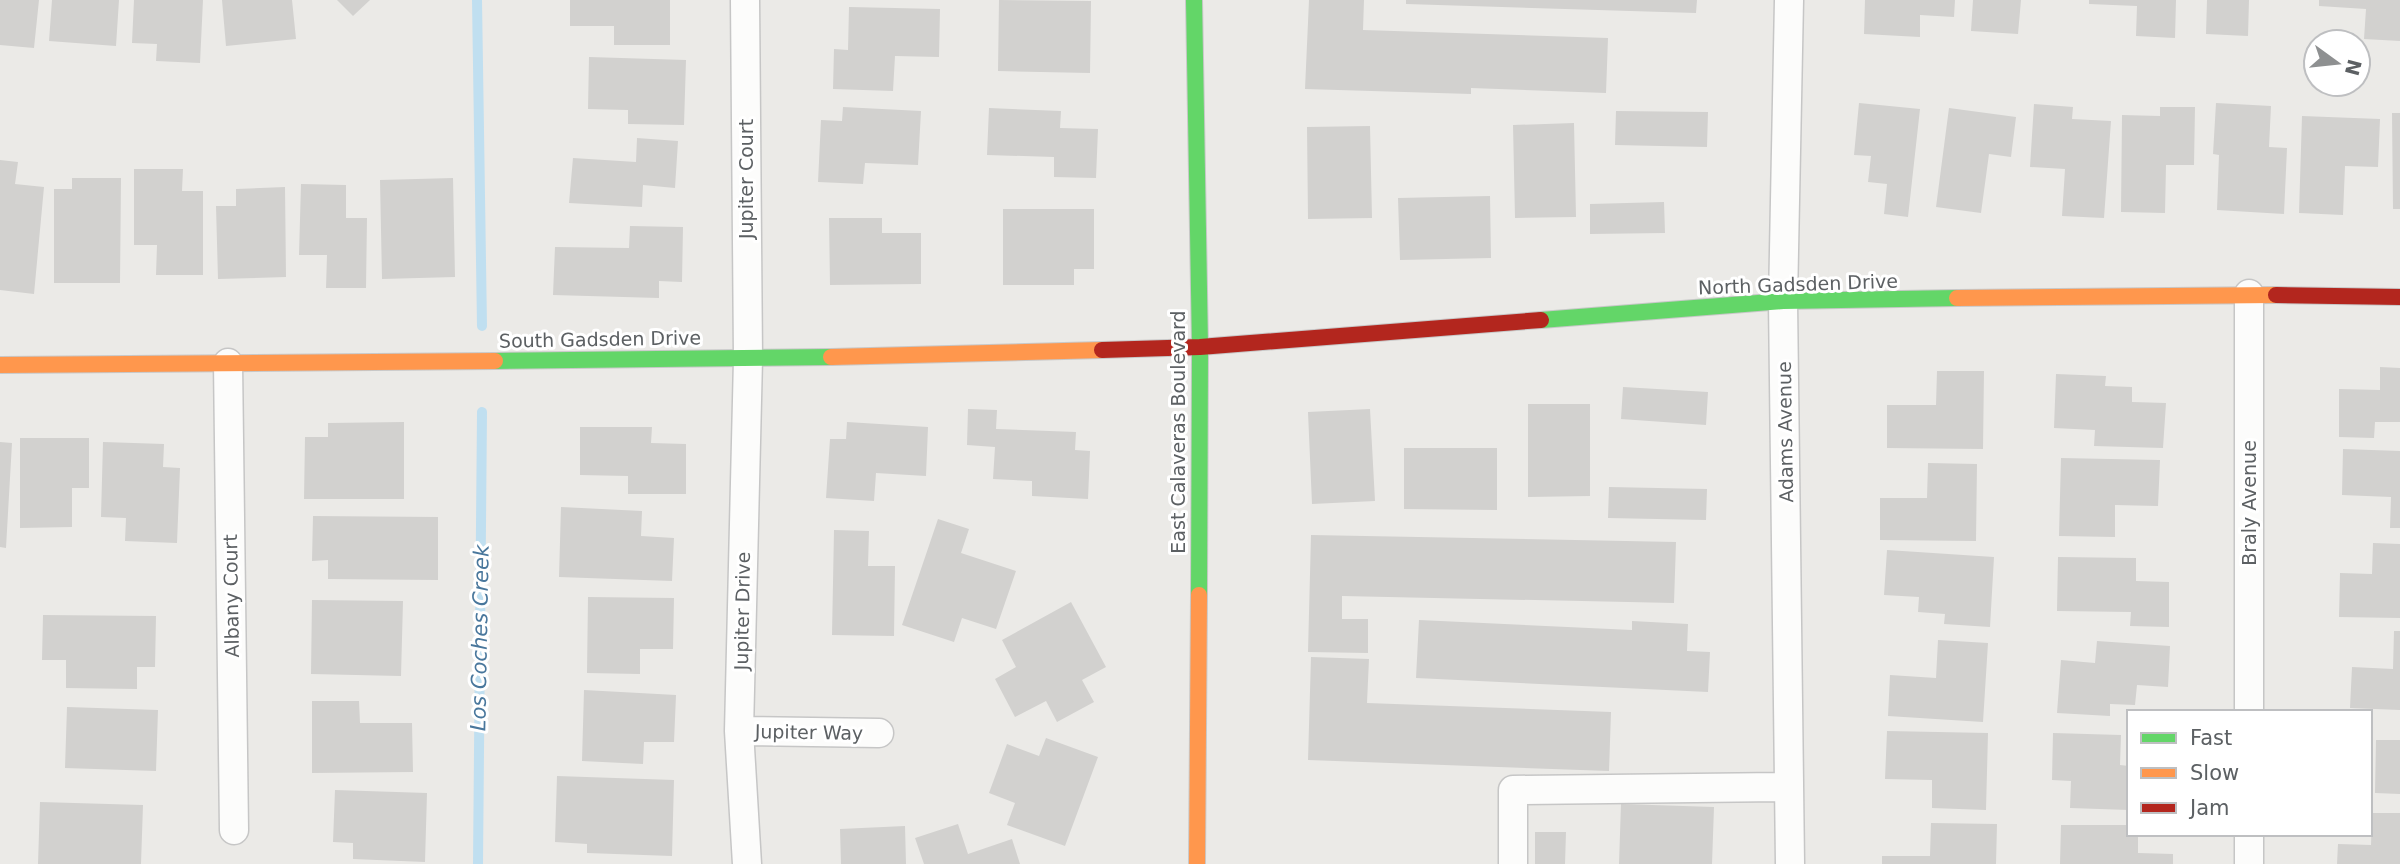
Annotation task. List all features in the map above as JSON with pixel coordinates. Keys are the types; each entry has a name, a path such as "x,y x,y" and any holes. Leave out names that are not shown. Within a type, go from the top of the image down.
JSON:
{"street":[{"name":"Jupiter Court","path":"745,0 748,359"},
{"name":"East Calaveras Boulevard","path":"1194,0 1200,347 1197,864"},
{"name":"Adams Avenue","path":"1788,0 1783,301 1790,864"},
{"name":"North Gadsden Drive","path":"1200,347 1783,301 2249,294 2400,297"},
{"name":"Braly Avenue","path":"2249,294 2249,710"},
{"name":"South Gadsden Drive","path":"0,365 748,359 1200,347"},
{"name":"Jupiter Drive","path":"747,864 739,731 748,359"},
{"name":"Albany Court","path":"228,363 234,830"},
{"name":"Jupiter Way","path":"739,731 879,733"},
{"path":"1513,864 1513,790 1789,787"},
{"path":"2249,836 2249,864"}],"building":[{"path":"0,0 39,0 34,48 0,45"},
{"path":"52,0 119,0 116,46 49,41"},
{"path":"134,0 203,0 200,63 156,61 157,44 132,43"},
{"path":"222,0 292,0 296,39 226,46"},
{"path":"337,0 370,0 353,16"},
{"path":"570,0 670,0 670,45 614,45 614,26 570,26"},
{"path":"999,0 1091,1 1090,73 998,71"},
{"path":"1309,0 1364,0 1363,30 1608,38 1606,93 1471,88 1471,94 1305,89"},
{"path":"1406,0 1697,0 1696,13 1406,4"},
{"path":"1865,0 1955,0 1954,17 1920,15 1920,37 1864,34"},
{"path":"1973,0 2021,0 2018,34 1971,31"},
{"path":"2089,0 2176,0 2175,38 2136,36 2137,6 2089,4"},
{"path":"2207,0 2249,0 2248,36 2206,34"},
{"path":"2319,0 2400,0 2400,41 2372,39 2372,28 2365,28 2366,9 2319,6"},
{"path":"849,7 940,9 939,57 895,56 893,91 833,89 834,49 848,50"},
{"path":"589,57 686,60 684,125 628,124 628,110 588,109"},
{"path":"1859,103 1920,109 1908,217 1884,214 1887,184 1868,182 1871,156 1854,155"},
{"path":"2216,103 2271,106 2269,147 2287,148 2284,214 2217,210 2219,155 2213,154"},
{"path":"2034,104 2073,107 2072,119 2111,121 2104,218 2062,216 2065,169 2030,167"},
{"path":"843,107 921,111 918,165 865,163 863,184 818,182 821,120 842,121"},
{"path":"2160,107 2195,107 2194,165 2166,165 2165,213 2121,212 2122,115 2160,116"},
{"path":"989,108 1061,111 1060,128 1098,129 1096,178 1054,177 1054,157 987,155"},
{"path":"1949,108 2016,117 2011,157 1989,154 1981,213 1936,207"},
{"path":"1616,111 1708,112 1707,147 1615,145"},
{"path":"2392,113 2400,113 2400,209 2393,209"},
{"path":"2302,116 2380,119 2378,167 2345,166 2343,215 2299,213"},
{"path":"1574,123 1576,217 1515,218 1513,125"},
{"path":"1370,126 1372,218 1308,219 1307,127"},
{"path":"637,138 678,141 675,188 643,185 642,207 569,203 573,158 636,162"},
{"path":"0,160 18,162 15,184 44,187 34,294 0,290"},
{"path":"134,169 183,169 182,191 203,191 203,275 156,275 157,245 134,245"},
{"path":"72,178 121,178 120,283 54,283 54,189 72,189"},
{"path":"453,178 455,277 382,279 380,180"},
{"path":"301,184 346,185 346,218 367,218 366,288 326,288 327,255 299,255"},
{"path":"285,187 286,277 218,279 216,206 236,206 236,189"},
{"path":"1490,196 1491,258 1400,260 1398,198"},
{"path":"1664,202 1665,233 1590,234 1590,204"},
{"path":"1003,209 1094,209 1094,269 1074,269 1074,285 1003,285"},
{"path":"829,218 882,218 882,233 921,233 921,284 830,285"},
{"path":"630,226 683,227 682,282 659,281 659,298 553,295 555,247 629,248"},
{"path":"2380,367 2400,368 2400,422 2375,422 2374,438 2339,437 2339,389 2380,390"},
{"path":"1937,371 1984,371 1983,449 1887,448 1887,405 1936,405"},
{"path":"2056,374 2106,376 2105,386 2132,387 2132,402 2166,403 2163,448 2094,446 2095,430 2054,428"},
{"path":"1623,387 1708,392 1706,425 1621,419"},
{"path":"1528,404 1590,404 1590,496 1528,497"},
{"path":"968,409 997,410 996,429 1076,432 1075,450 1090,451 1088,499 1032,496 1032,481 993,479 995,447 967,445"},
{"path":"1370,409 1375,501 1312,504 1308,412"},
{"path":"404,422 404,499 304,499 305,437 328,437 328,423"},
{"path":"847,422 928,427 926,476 876,473 874,501 826,498 830,439 846,439"},
{"path":"580,427 652,427 651,443 686,444 686,494 628,494 628,476 580,475"},
{"path":"20,438 89,438 89,488 72,488 72,527 20,528"},
{"path":"0,442 12,443 6,548 0,547"},
{"path":"103,442 164,444 163,467 180,468 177,543 125,541 126,518 101,517"},
{"path":"1404,448 1497,448 1497,510 1404,509"},
{"path":"2343,449 2400,451 2400,528 2390,528 2391,497 2342,495"},
{"path":"2061,458 2160,460 2158,506 2115,505 2115,537 2059,536"},
{"path":"1928,463 1977,464 1976,541 1880,540 1880,498 1927,498"},
{"path":"1609,487 1707,489 1706,520 1608,518"},
{"path":"561,507 642,511 641,536 674,538 672,581 559,577"},
{"path":"313,516 438,517 438,580 328,579 328,560 312,561"},
{"path":"938,519 969,529 961,553 1016,571 996,629 962,618 954,642 902,625"},
{"path":"834,530 869,531 868,566 895,566 894,636 832,635"},
{"path":"1311,535 1676,542 1674,603 1342,596 1342,619 1368,619 1368,653 1308,652"},
{"path":"2373,543 2400,544 2400,618 2339,617 2340,573 2372,574"},
{"path":"1887,550 1994,557 1990,627 1944,624 1945,614 1918,612 1919,597 1884,595"},
{"path":"2058,557 2136,558 2136,581 2169,582 2169,627 2130,626 2131,612 2057,611"},
{"path":"588,597 674,598 673,649 640,649 640,674 587,673"},
{"path":"312,600 403,601 401,676 311,674"},
{"path":"1071,602 1106,667 1082,680 1094,702 1057,722 1046,701 1015,717 995,679 1016,667 1002,640"},
{"path":"43,615 156,616 155,667 137,667 137,689 66,688 66,660 42,660"},
{"path":"1419,620 1632,630 1632,621 1688,624 1687,651 1710,652 1708,692 1416,678"},
{"path":"2394,631 2400,631 2400,710 2350,708 2352,667 2393,669"},
{"path":"1938,640 1988,643 1983,722 1888,716 1890,675 1936,678"},
{"path":"2097,641 2170,646 2168,687 2137,685 2135,705 2110,704 2110,716 2057,713 2061,660 2095,663"},
{"path":"1311,657 1369,659 1367,703 1611,712 1609,771 1308,760"},
{"path":"584,690 676,695 674,742 644,742 643,764 582,761"},
{"path":"312,701 359,701 360,723 412,723 413,772 312,773"},
{"path":"67,707 158,710 156,771 65,768"},
{"path":"1887,731 1988,733 1986,810 1932,808 1932,780 1885,779"},
{"path":"2053,733 2121,735 2120,765 2127,766 2127,810 2070,808 2071,781 2052,780"},
{"path":"1046,738 1098,757 1065,846 1007,825 1015,803 989,793 1007,744 1039,756"},
{"path":"2376,740 2400,740 2400,794 2375,793"},
{"path":"557,776 674,780 672,856 587,853 587,844 555,842"},
{"path":"335,790 427,793 425,862 353,859 353,843 333,842"},
{"path":"40,802 143,805 141,864 38,864"},
{"path":"1621,804 1714,807 1712,864 1619,864"},
{"path":"2372,813 2400,813 2400,864 2337,864 2338,844 2371,845"},
{"path":"1931,823 1997,824 1996,864 1882,864 1882,856 1930,856"},
{"path":"958,824 968,854 1012,839 1020,864 924,864 915,838"},
{"path":"2061,825 2127,825 2127,836 2138,836 2138,853 2173,854 2173,864 2060,864"},
{"path":"905,826 906,864 841,864 840,829"},
{"path":"1535,832 1566,832 1565,864 1535,864"}],"waterway":[{"name":"Los Coches Creek","path":"477,0 482,326"},
{"name":"Los Coches Creek","path":"478,864 482,412"}],"traffic: fast":[{"path":"1194,0 1200,347 1199,595"},
{"path":"1541,320 1783,301 1957,298"},
{"path":"495,361 831,357"}],"traffic: slow":[{"path":"1957,298 2276,295"},
{"path":"831,357 1102,350"},
{"path":"0,365 495,361"},
{"path":"1197,864 1199,595"}],"traffic: jam":[{"path":"2276,295 2400,297"},
{"path":"1102,350 1200,347 1541,320"}]}
